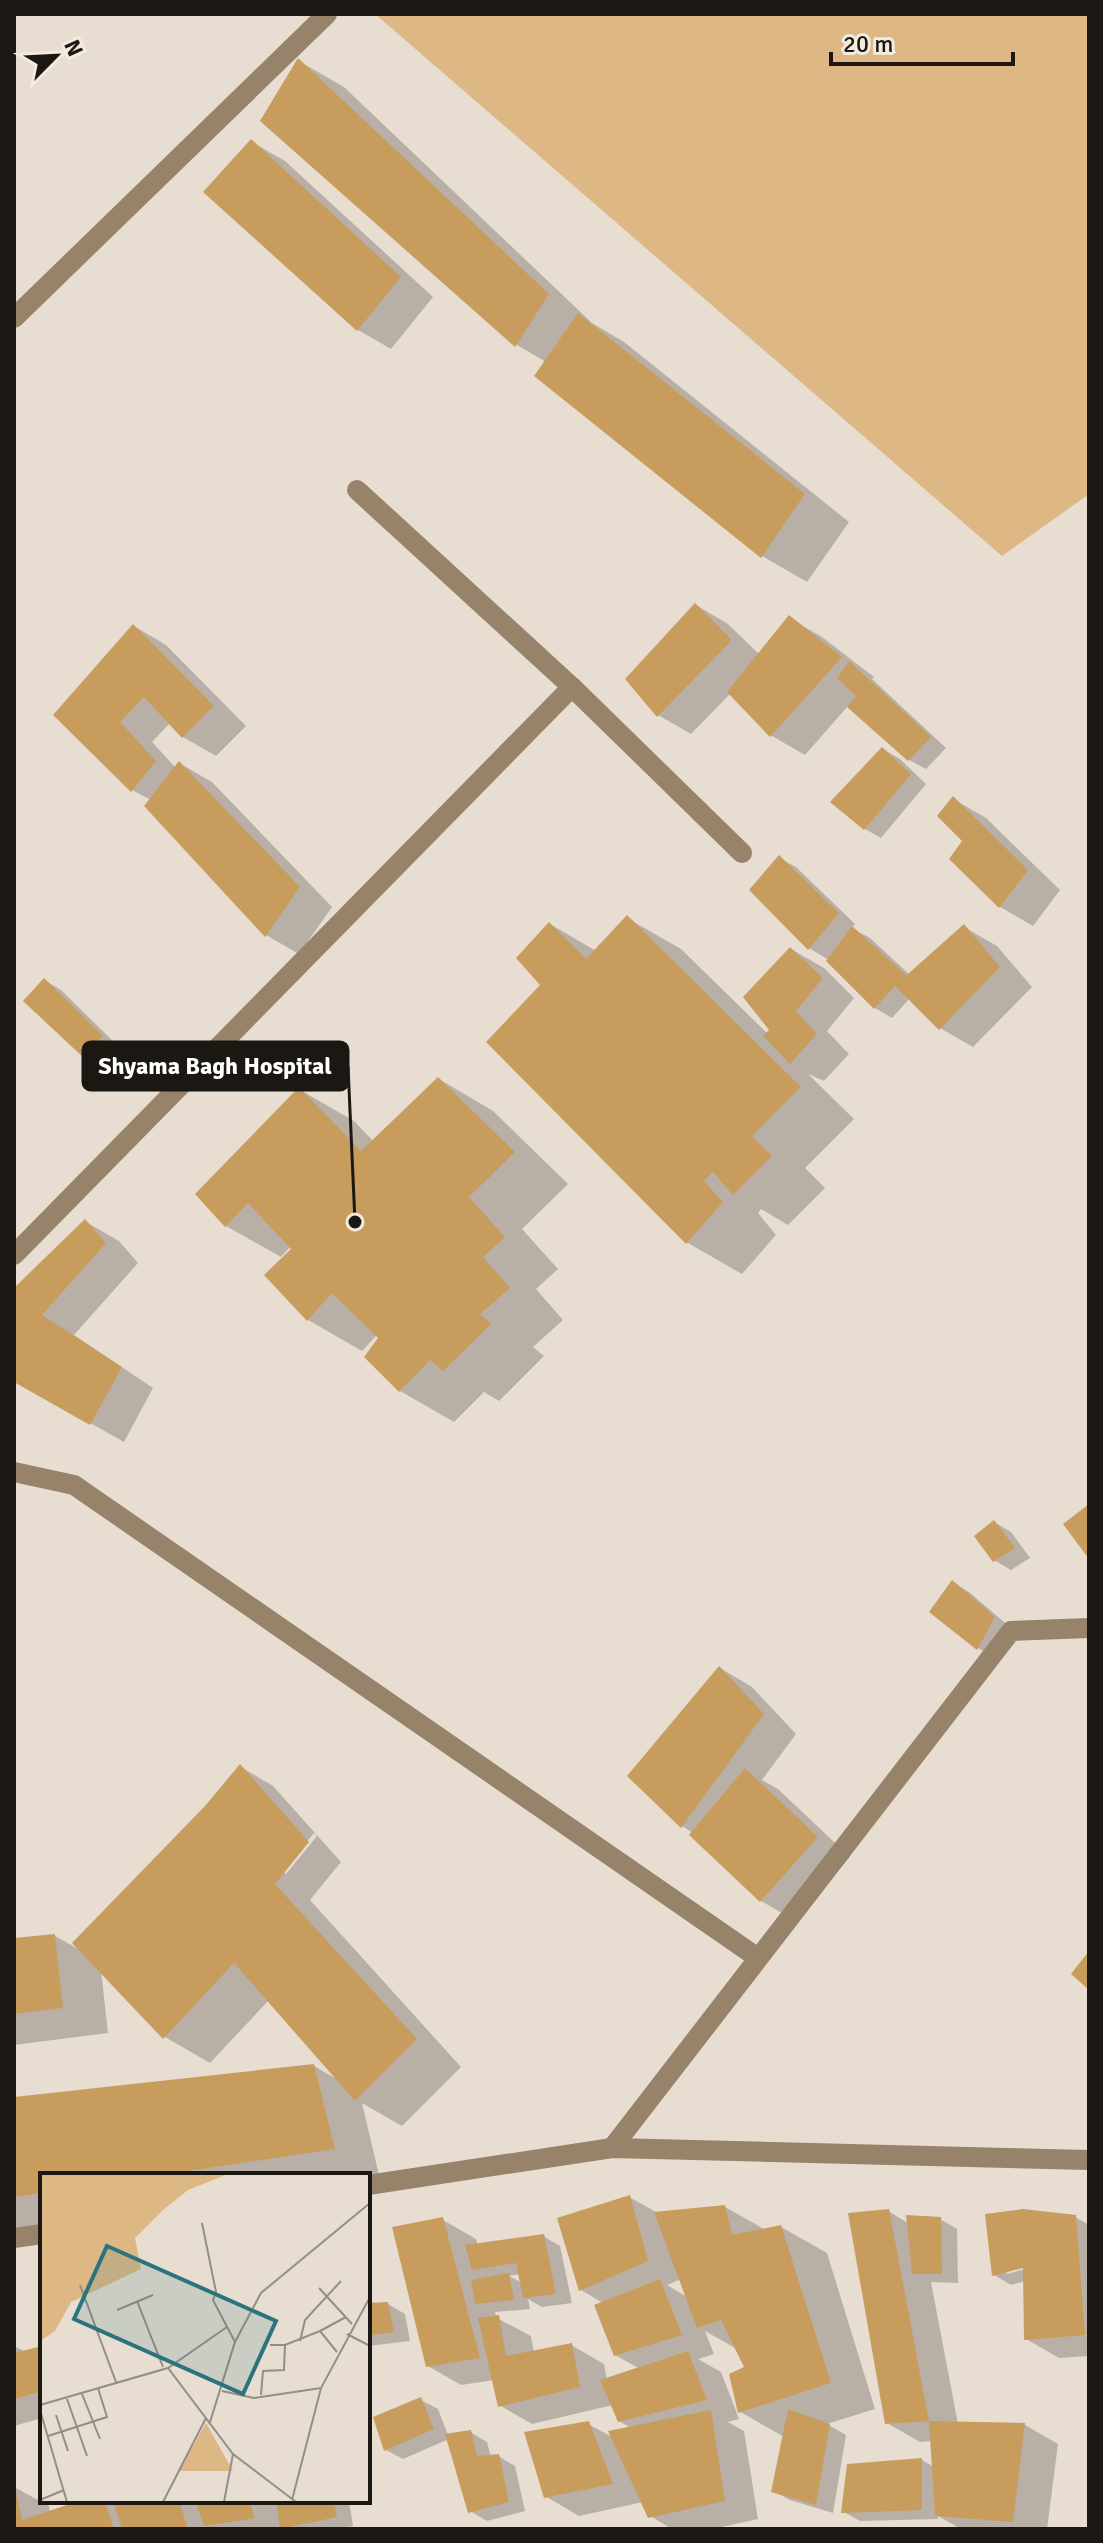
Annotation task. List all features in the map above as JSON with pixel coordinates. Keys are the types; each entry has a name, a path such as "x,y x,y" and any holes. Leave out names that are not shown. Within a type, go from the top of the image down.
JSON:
{"street":[{"path":"14,318 327,14"},
{"path":"357,490 572,687 742,853"},
{"path":"14,1255 572,687"},
{"path":"14,1472 74,1485 758,1958"},
{"path":"612,2148 1011,1631 1089,1628"},
{"path":"370,2185 612,2148 1089,2160"},
{"path":"14,2238 40,2234"}],"shaded area":[{"path":"375,14 1089,14 1089,494 1002,556"}],"building":[{"path":"298,58 549,294 515,347 260,121"},
{"path":"251,139 401,277 357,331 203,192"},
{"path":"578,313 805,494 761,558 534,376"},
{"path":"695,603 732,640 657,717 625,679"},
{"path":"789,615 842,657 770,737 727,692"},
{"path":"133,624 214,706 182,738 144,697 120,722 156,761 131,792 53,715"},
{"path":"849,661 931,737 908,761 847,707 856,696 837,678"},
{"path":"882,747 911,774 864,830 830,802"},
{"path":"179,761 300,887 265,937 144,806"},
{"path":"953,796 1028,870 999,908 949,859 962,841 937,816"},
{"path":"779,855 839,913 808,950 749,890"},
{"path":"627,915 801,1087 752,1136 772,1156 733,1195 713,1172 704,1181 723,1202 686,1244 486,1042 540,985 516,958 549,922 586,959"},
{"path":"964,924 1000,967 939,1030 895,986 874,1009 826,961 852,926 906,975 899,982"},
{"path":"790,947 823,978 796,1011 817,1034 790,1064 763,1036 769,1030 743,997"},
{"path":"44,978 103,1036 84,1058 23,1001"},
{"path":"438,1077 515,1152 469,1197 505,1237 483,1257 510,1288 480,1314 491,1324 443,1371 430,1360 399,1392 364,1357 378,1338 332,1293 307,1321 264,1275 291,1249 248,1203 225,1227 195,1194 299,1087 361,1151"},
{"path":"85,1219 106,1243 42,1315 122,1367 90,1425 14,1382 14,1288"},
{"path":"1089,1504 1089,1559 1063,1524"},
{"path":"994,1520 1015,1548 993,1562 974,1536"},
{"path":"952,1580 995,1617 977,1650 929,1612"},
{"path":"719,1666 764,1714 681,1828 627,1776"},
{"path":"240,1764 309,1842 275,1884 417,2039 355,2101 234,1963 163,2039 72,1943 205,1806"},
{"path":"745,1768 818,1837 760,1902 689,1835"},
{"path":"55,1934 63,2008 14,2014 14,1938"},
{"path":"1089,1951 1089,1990 1071,1974"},
{"path":"314,2064 335,2149 175,2173 40,2173 40,2193 14,2197 14,2097"},
{"path":"630,2195 648,2261 579,2291 557,2218"},
{"path":"725,2205 732,2235 781,2225 831,2383 738,2413 729,2374 744,2367 721,2320 697,2328 654,2212"},
{"path":"889,2209 929,2421 885,2424 848,2213"},
{"path":"1023,2209 1076,2215 1085,2335 1024,2340 1023,2268 992,2276 985,2214"},
{"path":"906,2215 941,2217 942,2274 912,2274"},
{"path":"443,2217 480,2358 426,2367 392,2227"},
{"path":"544,2234 556,2294 523,2298 516,2263 472,2270 465,2245"},
{"path":"509,2273 514,2300 475,2304 471,2280"},
{"path":"660,2279 682,2335 614,2356 594,2305"},
{"path":"388,2302 394,2332 370,2336 370,2303"},
{"path":"499,2315 506,2356 572,2343 580,2387 498,2407 478,2318"},
{"path":"40,2346 40,2392 14,2399 14,2353"},
{"path":"688,2351 707,2400 618,2422 600,2380"},
{"path":"421,2397 434,2429 384,2451 373,2417"},
{"path":"788,2409 830,2424 816,2505 771,2492"},
{"path":"711,2410 725,2501 648,2518 608,2431"},
{"path":"589,2421 613,2484 544,2498 524,2432"},
{"path":"929,2421 1025,2423 1013,2522 935,2516"},
{"path":"471,2430 477,2456 499,2454 509,2502 468,2513 445,2434"},
{"path":"922,2458 922,2510 841,2513 847,2464"},
{"path":"14,2482 22,2520 73,2503 106,2503 114,2529 14,2529"},
{"path":"114,2503 180,2503 188,2529 122,2529"},
{"path":"196,2503 250,2503 255,2518 204,2526"},
{"path":"276,2503 334,2503 337,2517 280,2529"}],"place":[{"name":"Shyama Bagh Hospital","path":"355,1222"}]}
